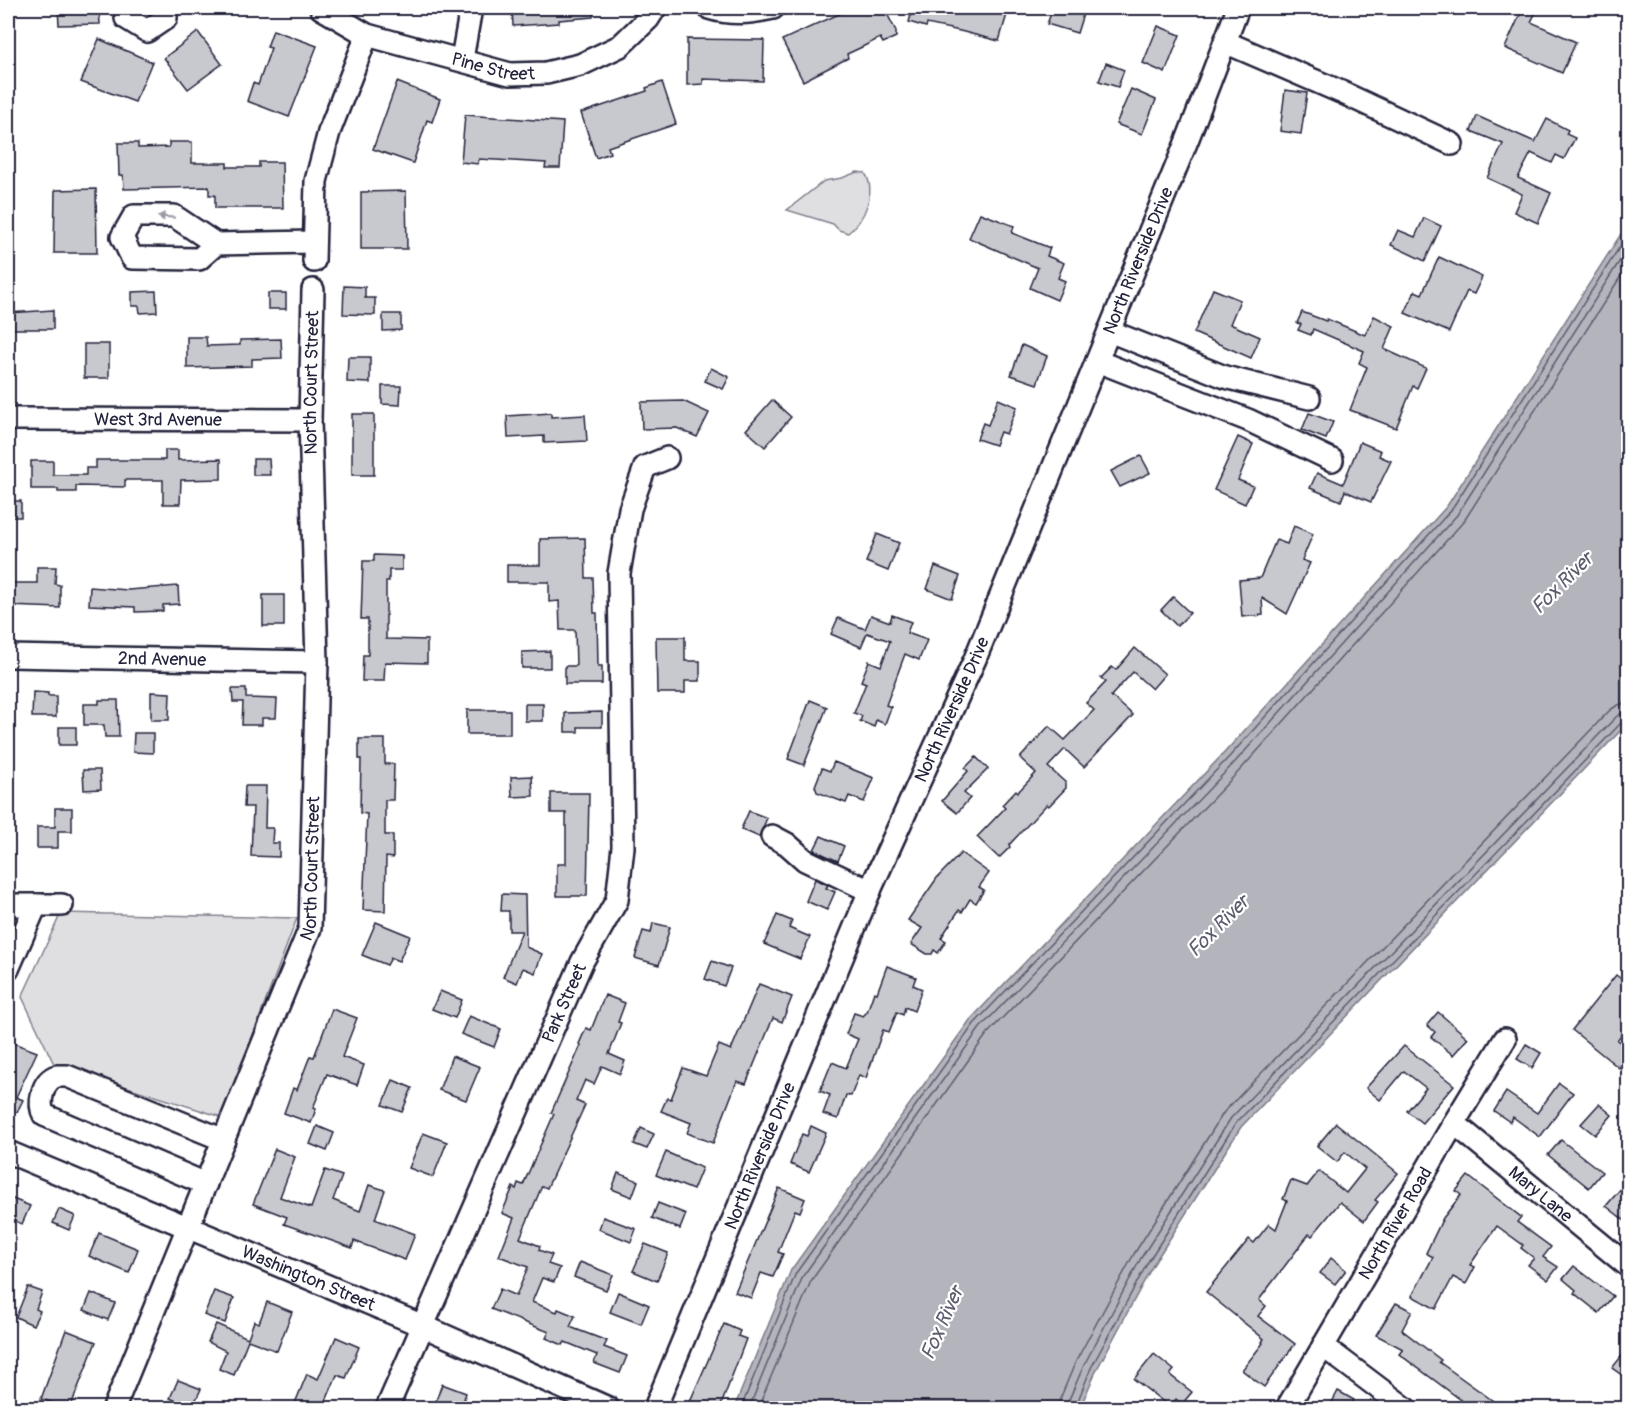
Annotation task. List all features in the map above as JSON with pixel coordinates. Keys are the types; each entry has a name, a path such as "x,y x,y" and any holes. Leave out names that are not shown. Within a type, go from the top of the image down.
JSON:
{"street":[{"path":"126,8 126,18 147,31 166,18 166,8"},
{"name":"Pine Street","path":"321,8 367,35 462,59 510,74 546,73 568,68 620,46 656,8"},
{"path":"462,59 471,8"},
{"path":"709,8 724,13 750,13 773,8"},
{"name":"North Riverside Drive","path":"655,1408 870,891 975,659 1188,138 1238,8"},
{"path":"216,244 314,252 316,181 329,132 367,35"},
{"path":"1225,42 1452,144"},
{"name":"North Court Street","path":"114,1408 310,928 317,662 309,420 313,290"},
{"path":"1109,331 1225,377 1309,398"},
{"path":"1097,361 1248,420 1332,460"},
{"name":"West 3rd Avenue","path":"8,419 309,420"},
{"name":"Park Street","path":"387,1408 582,962 617,900 623,847 619,573 630,509 645,467 667,458"},
{"name":"2nd Avenue","path":"8,656 317,662"},
{"path":"772,836 787,844 805,861 870,891"},
{"path":"8,905 62,905"},
{"path":"8,969 36,905"},
{"name":"North River Road","path":"1287,1408 1505,1039"},
{"path":"206,1184 44,1115 41,1101 47,1083 56,1076 67,1076 224,1140"},
{"name":"Mary Lane","path":"1454,1123 1629,1266"},
{"name":"Washington Street","path":"8,1152 423,1326 608,1408"},
{"path":"1323,1346 1406,1408"}],"shaded area":[{"path":"857,172 865,173 870,189 869,197 864,214 848,233 839,230 833,224 787,210 824,181 842,178"},
{"path":"61,913 297,918 222,1117 54,1064 22,997"}],"water":[{"name":"Fox River","path":"1628,223 1628,723 1241,1127 1153,1265 1096,1371 1080,1408 734,1408 791,1270 970,1020 1225,752 1447,506"}],"building":[{"path":"58,8 99,8 100,24 59,25"},
{"path":"512,8 593,8 593,17 559,20 559,23 513,26"},
{"path":"852,8 884,8 896,31 896,37 883,43 880,38 847,54 848,58 803,81 782,40"},
{"path":"913,8 1009,8 999,41 909,22"},
{"path":"1053,8 1085,8 1077,33 1047,24"},
{"path":"1523,8 1538,8 1531,22 1576,42 1562,73 1505,48"},
{"path":"1158,26 1180,35 1165,73 1143,63"},
{"path":"273,30 317,46 289,117 247,101 253,83 258,85 271,48 267,47"},
{"path":"198,32 222,64 188,89 164,58"},
{"path":"99,39 152,62 135,102 81,82"},
{"path":"687,39 764,40 763,81 703,79 703,84 687,85"},
{"path":"1106,63 1124,70 1118,87 1099,81"},
{"path":"397,82 440,99 432,122 427,120 413,163 373,149"},
{"path":"662,82 676,124 608,147 610,153 596,158 581,113 647,91 646,88"},
{"path":"1131,89 1156,100 1142,134 1116,124"},
{"path":"1285,90 1307,93 1301,134 1280,131"},
{"path":"465,115 563,122 560,168 545,168 546,163 479,159 478,164 461,162"},
{"path":"1477,116 1535,142 1547,119 1568,130 1566,134 1575,138 1564,159 1556,155 1552,163 1531,153 1518,178 1551,193 1538,223 1514,212 1522,194 1487,178 1503,144 1471,131"},
{"path":"169,142 192,142 192,163 227,163 227,167 259,167 259,162 282,162 283,208 215,208 215,195 209,195 209,187 124,189 123,175 119,175 118,143 138,143 138,148 169,147"},
{"path":"96,189 97,253 54,253 55,190"},
{"path":"406,191 407,249 361,249 361,192"},
{"path":"980,213 1014,226 1012,233 1050,248 1047,256 1064,263 1058,278 1065,281 1057,300 1030,288 1038,268 969,238"},
{"path":"1424,218 1441,226 1425,261 1391,245 1398,230 1415,237"},
{"path":"1439,257 1482,277 1474,294 1467,291 1449,332 1405,313 1415,291 1422,294"},
{"path":"344,286 365,287 365,298 375,298 375,315 343,314"},
{"path":"1213,289 1240,300 1230,324 1260,337 1251,358 1194,333"},
{"path":"156,291 157,312 140,313 139,306 132,306 132,292"},
{"path":"268,293 286,293 286,309 268,309"},
{"path":"53,310 53,329 8,329 8,313"},
{"path":"1302,312 1326,321 1327,319 1365,335 1374,316 1394,326 1384,349 1426,368 1417,388 1413,386 1396,428 1350,410 1367,367 1359,363 1364,351 1313,329 1311,335 1298,330 1301,324 1297,323"},
{"path":"383,314 401,314 401,330 383,331"},
{"path":"187,337 206,337 207,346 240,345 240,340 281,339 282,358 252,359 252,366 187,368"},
{"path":"84,344 109,344 109,378 84,378"},
{"path":"1022,345 1047,356 1037,384 1011,375"},
{"path":"348,357 370,357 370,383 347,382"},
{"path":"711,368 729,377 723,389 705,381"},
{"path":"382,386 401,386 400,405 382,404"},
{"path":"998,399 1017,407 1006,434 1000,432 995,445 977,439 983,423 988,425"},
{"path":"772,400 791,417 765,447 746,430"},
{"path":"683,401 709,413 697,437 677,428 642,429 641,402"},
{"path":"551,413 551,417 585,415 587,441 544,443 544,436 508,438 507,416"},
{"path":"1309,413 1333,422 1326,439 1302,430"},
{"path":"352,414 374,414 374,475 352,475"},
{"path":"1238,437 1253,444 1238,480 1253,486 1245,504 1214,490"},
{"path":"1360,442 1381,451 1379,456 1391,461 1371,502 1345,491 1341,501 1310,488 1317,473 1343,484"},
{"path":"165,450 178,450 178,460 221,459 221,479 181,480 180,504 163,504 163,480 125,480 125,487 76,486 76,492 31,489 31,461 53,461 53,475 86,475 86,468 96,468 96,460 165,460"},
{"path":"1141,456 1150,473 1120,487 1111,471"},
{"path":"253,459 269,459 270,475 253,475"},
{"path":"9,501 21,501 21,517 9,517"},
{"path":"1294,526 1313,534 1302,560 1310,563 1287,614 1262,598 1263,615 1242,617 1239,580 1260,578 1276,540 1287,544"},
{"path":"877,534 899,543 888,571 866,562"},
{"path":"585,538 586,578 593,578 594,613 597,613 598,666 602,666 602,684 565,684 565,666 576,666 575,630 560,630 559,601 549,602 549,582 507,582 507,565 540,565 540,539"},
{"path":"374,555 402,556 402,570 389,570 389,581 386,581 386,639 427,640 427,663 385,662 384,681 362,681 363,655 368,655 368,619 361,619 363,561 374,561"},
{"path":"935,566 960,576 952,599 927,589"},
{"path":"37,567 56,567 55,584 60,585 60,608 8,606 8,583 37,583"},
{"path":"178,586 179,604 163,605 163,611 135,612 135,607 89,605 90,587 128,590"},
{"path":"263,595 284,595 284,626 263,626"},
{"path":"1173,597 1190,613 1177,626 1161,610"},
{"path":"871,615 890,622 892,615 911,622 907,633 927,640 919,660 905,654 886,705 891,707 885,724 876,720 874,727 860,721 862,716 854,713 866,683 861,681 869,661 881,666 890,641 867,633 861,647 831,634 838,618 865,629"},
{"path":"656,637 685,637 685,661 700,661 700,681 685,681 685,693 657,693"},
{"path":"1135,648 1165,674 1152,689 1133,672 1111,696 1133,715 1084,767 1065,749 1048,767 1066,783 1066,788 1049,806 1047,804 999,858 977,837 1005,808 1002,805 1036,773 1020,758 1049,726 1065,740 1094,710 1086,703 1106,682 1101,678 1112,667 1116,670"},
{"path":"550,651 550,668 522,668 522,652"},
{"path":"232,689 246,689 246,698 277,699 276,718 262,718 262,725 242,725 243,702 233,702"},
{"path":"33,692 56,696 56,717 32,717"},
{"path":"151,692 170,693 169,720 151,720"},
{"path":"99,700 118,700 119,737 105,737 104,725 84,725 84,704 99,704"},
{"path":"810,700 827,707 804,765 788,759"},
{"path":"525,704 543,704 543,721 525,721"},
{"path":"467,710 510,710 510,734 467,734"},
{"path":"602,712 602,727 578,727 578,732 565,732 565,713"},
{"path":"59,727 76,727 76,745 59,745"},
{"path":"134,733 153,733 153,753 133,752"},
{"path":"359,739 385,739 385,764 394,764 393,800 385,800 385,835 393,835 393,858 386,857 385,911 363,910 367,814 360,813"},
{"path":"976,757 988,769 964,793 970,798 957,813 942,801 968,771 965,768"},
{"path":"834,762 874,778 864,802 849,796 846,803 817,792 815,786 822,768 830,771"},
{"path":"83,770 100,770 101,789 84,790"},
{"path":"532,776 533,796 512,797 511,777"},
{"path":"245,786 266,786 265,828 273,828 272,843 279,843 279,857 251,856 253,807 244,807"},
{"path":"551,793 589,793 587,896 557,896 557,864 566,864 566,813 551,813"},
{"path":"55,808 72,808 72,831 58,831 58,848 37,848 37,827 55,827"},
{"path":"749,811 767,818 759,837 741,829"},
{"path":"821,836 844,846 838,861 814,850"},
{"path":"961,853 989,873 979,887 984,890 976,903 970,899 962,912 959,910 941,938 946,941 938,953 934,950 932,954 927,954 911,944 922,928 908,920 937,878"},
{"path":"815,879 828,885 826,888 835,892 827,910 806,901"},
{"path":"502,894 525,895 526,947 542,954 535,973 523,968 517,983 503,977 522,931 509,931 509,911 501,911"},
{"path":"777,915 792,921 789,928 810,937 800,959 764,944"},
{"path":"376,922 410,936 399,961 391,958 387,965 362,955"},
{"path":"653,923 670,927 659,965 635,958 643,931 651,933"},
{"path":"712,961 731,968 724,986 705,979"},
{"path":"887,966 916,977 913,985 922,989 914,1011 905,1007 903,1015 897,1012 889,1032 883,1030 866,1078 859,1075 851,1096 846,1095 838,1119 823,1114 830,1095 820,1091 832,1062 846,1068 858,1039 846,1034 854,1013 863,1016 867,1012"},
{"path":"1616,975 1629,985 1629,1025 1617,1040 1629,1049 1629,1056 1619,1068 1572,1030"},
{"path":"759,984 792,997 782,1022 773,1018 746,1084 737,1081 713,1143 687,1133 691,1123 661,1111 667,1098 671,1099 683,1068 706,1076 719,1045 731,1050"},
{"path":"440,991 462,1000 455,1018 432,1009"},
{"path":"605,995 625,1003 618,1022 621,1023 609,1054 625,1061 620,1074 602,1066 594,1084 585,1080 576,1101 585,1105 547,1188 542,1186 520,1238 540,1246 539,1250 552,1255 548,1264 560,1268 554,1282 542,1278 532,1302 575,1316 570,1327 607,1341 604,1347 627,1356 620,1373 594,1363 597,1355 565,1342 563,1345 546,1338 549,1332 491,1309 500,1289 516,1296 528,1267 499,1256 514,1218 502,1213 513,1187 516,1189 518,1183 523,1185 554,1114 551,1113 581,1045 579,1044 586,1028 591,1030"},
{"path":"332,1009 357,1018 342,1057 364,1065 357,1085 327,1074 313,1108 316,1109 311,1123 284,1113 293,1088 297,1090 310,1056 314,1057"},
{"path":"1438,1012 1468,1038 1453,1055 1431,1037 1435,1032 1427,1025"},
{"path":"469,1016 501,1029 494,1047 461,1034"},
{"path":"8,1041 37,1052 16,1097 23,1100 17,1112 11,1110 8,1116"},
{"path":"1526,1044 1541,1053 1532,1068 1517,1059"},
{"path":"1404,1046 1454,1085 1422,1123 1407,1111 1426,1088 1404,1071 1380,1100 1366,1088"},
{"path":"452,1056 480,1067 466,1100 439,1090"},
{"path":"393,1080 412,1088 402,1112 383,1105"},
{"path":"1559,1083 1573,1093 1540,1137 1513,1117 1510,1122 1494,1111 1506,1092 1537,1113"},
{"path":"1599,1104 1612,1115 1595,1135 1581,1124"},
{"path":"1336,1123 1398,1173 1375,1200 1378,1202 1364,1221 1340,1202 1312,1236 1309,1234 1259,1300 1266,1306 1258,1316 1295,1344 1264,1387 1242,1370 1264,1339 1206,1292 1249,1239 1254,1243 1269,1224 1276,1229 1287,1201 1283,1199 1291,1180 1307,1186 1319,1171 1346,1193 1365,1169 1345,1152 1337,1162 1317,1146"},
{"path":"317,1126 334,1133 327,1151 310,1144"},
{"path":"811,1126 826,1133 809,1172 790,1164 802,1134 807,1136"},
{"path":"641,1128 654,1134 647,1149 634,1144"},
{"path":"423,1133 447,1142 433,1177 409,1168"},
{"path":"1561,1140 1602,1172 1589,1188 1548,1155"},
{"path":"275,1149 295,1157 280,1197 311,1208 325,1170 342,1176 333,1200 360,1211 369,1185 385,1190 375,1219 415,1234 405,1260 354,1241 352,1248 284,1224 287,1217 253,1204"},
{"path":"666,1152 702,1168 693,1190 656,1175"},
{"path":"618,1173 638,1181 632,1197 612,1189"},
{"path":"1468,1176 1521,1217 1517,1222 1551,1247 1543,1257 1558,1267 1548,1280 1528,1265 1534,1258 1521,1248 1523,1245 1497,1226 1470,1265 1475,1267 1466,1284 1453,1277 1436,1309 1412,1296 1433,1257 1426,1253 1443,1218 1461,1195 1456,1191"},
{"path":"1629,1179 1629,1224 1606,1206"},
{"path":"779,1188 805,1199 800,1212 795,1210 778,1252 783,1254 773,1277 761,1273 751,1298 735,1292"},
{"path":"8,1197 30,1206 22,1224 8,1218"},
{"path":"658,1203 686,1214 680,1229 652,1218"},
{"path":"59,1209 75,1216 69,1230 53,1223"},
{"path":"603,1217 636,1229 631,1242 599,1229"},
{"path":"99,1233 138,1249 129,1273 89,1256"},
{"path":"645,1244 668,1253 657,1281 633,1271"},
{"path":"1331,1258 1346,1270 1335,1284 1320,1273"},
{"path":"580,1262 613,1275 606,1290 574,1277"},
{"path":"1574,1266 1613,1296 1599,1313 1574,1293 1576,1290 1563,1279"},
{"path":"28,1287 42,1292 36,1309 40,1311 33,1325 16,1317"},
{"path":"214,1291 234,1298 225,1323 204,1315"},
{"path":"618,1292 649,1305 641,1324 610,1312"},
{"path":"91,1293 115,1303 108,1320 84,1310"},
{"path":"267,1302 292,1312 277,1351 248,1340 234,1375 219,1369 226,1351 208,1342 216,1324 248,1338 254,1321 259,1323"},
{"path":"1396,1303 1412,1311 1402,1330 1441,1360 1439,1362 1503,1408 1472,1408 1399,1354 1403,1349 1376,1335"},
{"path":"724,1324 740,1331 738,1336 746,1339 720,1408 687,1408"},
{"path":"66,1330 96,1342 70,1408 41,1399"},
{"path":"336,1337 359,1347 346,1378 337,1375 323,1408 293,1408 307,1374 318,1379"},
{"path":"1629,1347 1629,1380 1612,1368"},
{"path":"1154,1354 1174,1370 1170,1375 1192,1392 1182,1404 1176,1399 1170,1407 1134,1379"},
{"path":"178,1380 201,1389 192,1408 170,1398"},
{"path":"442,1384 466,1393 461,1408 447,1408 435,1404"},
{"path":"1338,1391 1354,1400 1349,1408 1329,1408"}]}
